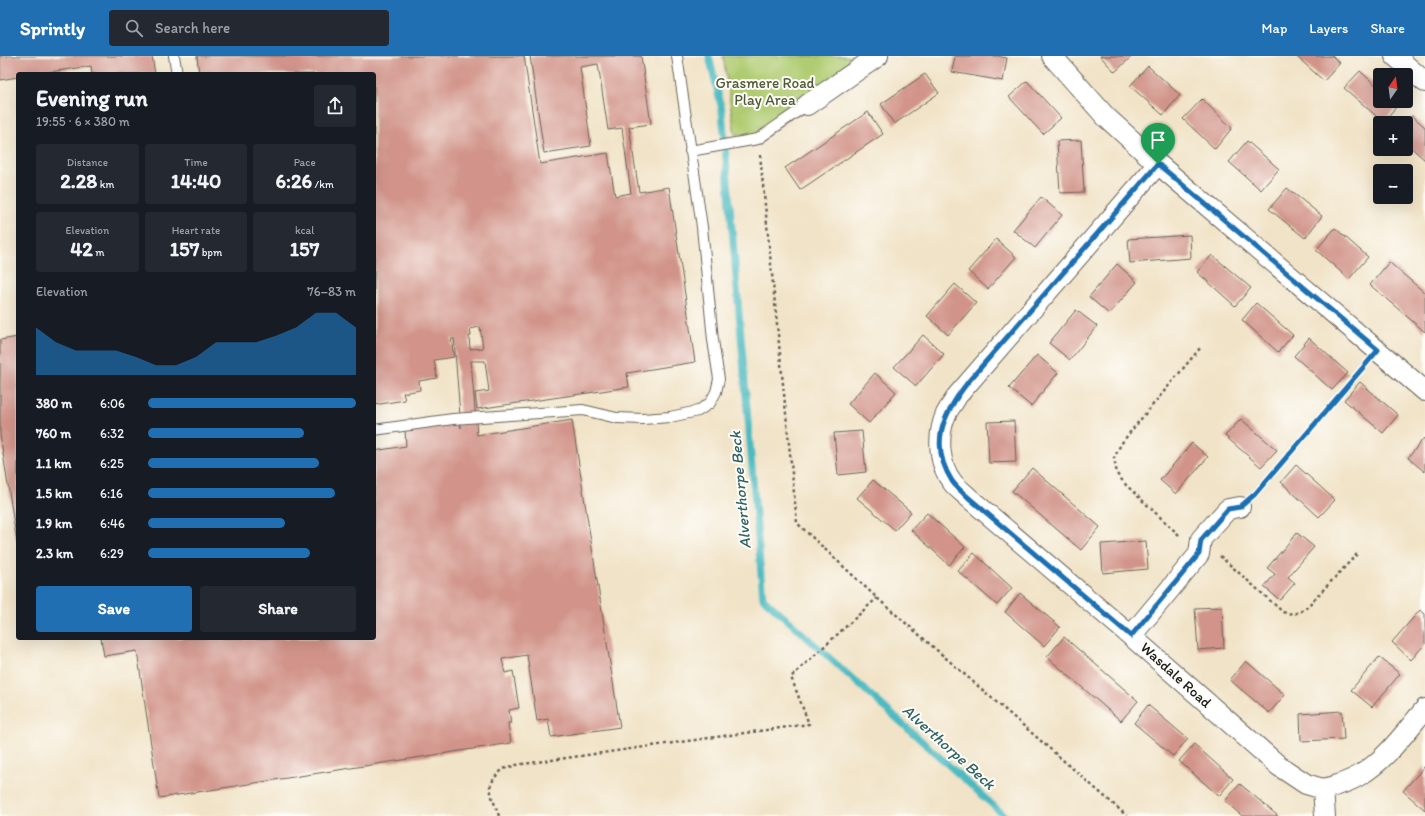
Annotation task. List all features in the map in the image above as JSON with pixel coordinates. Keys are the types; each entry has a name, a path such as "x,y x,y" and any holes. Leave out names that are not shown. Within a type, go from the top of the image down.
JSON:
{"street":[{"path":"807,104 878,56"},
{"path":"1052,56 1106,117 1158,164 1425,391"},
{"path":"1395,56 1425,82"},
{"name":"Wasdale Road","path":"1158,164 957,396 946,414 941,430 940,450 944,466 952,482 969,498 1131,636 1278,766 1306,784 1323,789"},
{"path":"1131,636 1228,509 1240,507"},
{"path":"1325,816 1323,789 1340,785 1361,775 1376,764 1425,710"}],"lane":[{"path":"174,56 177,72"},
{"path":"376,430 453,419 583,410 617,418 642,419 670,417 698,411 710,403 716,392 718,379 702,228 676,56"},
{"path":"690,151 758,139 807,104"}],"path":[{"path":"758,139 797,523 877,598 1127,816"},
{"path":"1202,347 1121,444 1114,458 1117,474 1126,485 1200,547 1283,612 1290,614 1301,612 1307,608 1358,553"},
{"path":"1240,507 1255,494 1378,350"},
{"path":"499,816 490,787 494,778 503,769 516,765 809,724 791,677 877,598"}],"green space":[{"name":"Grasmere Road Play Area","path":"723,56 878,56 758,139 735,134"}],"building":[{"path":"0,56 152,56 155,72 92,72 91,66 50,72 16,72 16,77 0,80"},
{"path":"197,56 524,56 540,164 608,153 615,196 631,193 622,128 608,130 598,64 580,67 591,146 544,153 530,56 641,56 651,124 629,127 639,192 669,187 695,362 627,373 629,387 477,409 475,393 489,391 485,361 471,361 477,435 572,420 620,727 551,737 548,719 537,721 527,655 502,659 505,673 513,671 519,708 509,710 511,723 508,723 511,743 159,798 137,651 104,656 101,640 376,640 376,451 406,446 405,430 460,421 461,428 454,339 451,339 454,357 434,360 437,378 419,381 420,390 403,393 405,400 376,405 376,72 199,72","holes":["480,327 483,348 470,349 470,329"]},
{"path":"955,56 997,56 1007,58 1003,81 952,72"},
{"path":"1100,56 1132,56 1115,72"},
{"path":"1296,56 1332,56 1340,63 1324,81"},
{"path":"1148,66 1180,95 1163,115 1130,86"},
{"path":"1360,71 1373,83 1373,108 1395,108 1388,116 1376,116 1344,88"},
{"path":"925,74 939,93 894,124 881,104"},
{"path":"1027,81 1061,118 1043,134 1009,97"},
{"path":"1202,99 1232,128 1215,149 1183,119"},
{"path":"868,112 883,134 800,190 785,168"},
{"path":"1413,117 1425,127 1425,160 1413,149"},
{"path":"1081,140 1084,192 1060,193 1057,141"},
{"path":"1247,141 1279,169 1261,190 1229,162"},
{"path":"1287,188 1322,216 1305,238 1269,209"},
{"path":"1041,197 1062,215 1035,248 1013,230"},
{"path":"1335,228 1368,257 1349,279 1316,250"},
{"path":"1190,235 1191,258 1130,263 1128,239"},
{"path":"996,239 1016,257 988,289 968,271"},
{"path":"1212,255 1251,288 1235,306 1197,272"},
{"path":"1389,262 1425,293 1425,332 1370,285"},
{"path":"1117,264 1137,282 1109,314 1089,297"},
{"path":"955,284 976,303 948,335 927,316"},
{"path":"1256,303 1293,335 1278,352 1242,320"},
{"path":"1076,310 1097,326 1070,360 1049,343"},
{"path":"923,335 944,354 916,386 894,367"},
{"path":"16,337 16,537 0,434 0,340"},
{"path":"1309,338 1348,373 1332,390 1294,356"},
{"path":"1037,355 1058,373 1031,406 1009,388"},
{"path":"875,373 896,392 869,423 848,404"},
{"path":"1360,382 1398,415 1383,433 1344,400"},
{"path":"1241,419 1277,450 1261,467 1225,436"},
{"path":"1014,421 1016,462 989,463 987,422"},
{"path":"862,431 866,472 838,475 834,433"},
{"path":"1424,438 1425,439 1425,472 1408,458"},
{"path":"1192,443 1208,457 1176,494 1160,480"},
{"path":"1296,465 1335,500 1319,517 1281,482"},
{"path":"1032,468 1100,527 1081,550 1012,491"},
{"path":"873,480 911,512 895,530 857,498"},
{"path":"927,513 965,547 949,565 911,530"},
{"path":"1297,533 1314,547 1288,577 1295,583 1280,600 1264,587 1275,574 1267,568"},
{"path":"1146,541 1148,569 1103,573 1101,544"},
{"path":"974,553 1012,588 997,605 958,571"},
{"path":"1020,593 1060,627 1044,646 1005,612"},
{"path":"1222,607 1224,648 1198,650 1195,608"},
{"path":"1420,610 1425,614 1425,644 1411,660 1392,642"},
{"path":"1064,637 1138,701 1121,721 1047,657"},
{"path":"1379,657 1400,674 1372,707 1351,690"},
{"path":"1246,661 1285,695 1269,713 1230,680"},
{"path":"1148,705 1188,739 1173,756 1134,723"},
{"path":"1342,711 1344,739 1301,741 1300,714"},
{"path":"1194,744 1233,779 1219,796 1179,761"},
{"path":"1425,766 1425,810 1403,791"},
{"path":"1240,784 1278,816 1242,816 1225,801"}],"waterway":[{"name":"Alverthorpe Beck","path":"709,56 722,110 763,598 1005,816"}],"route":[{"path":"1158,164 1378,350 1255,494 1240,507 1228,509 1201,540 1199,554 1131,636 952,482 944,466 940,450 941,430 946,414 968,382 1158,164"}]}
